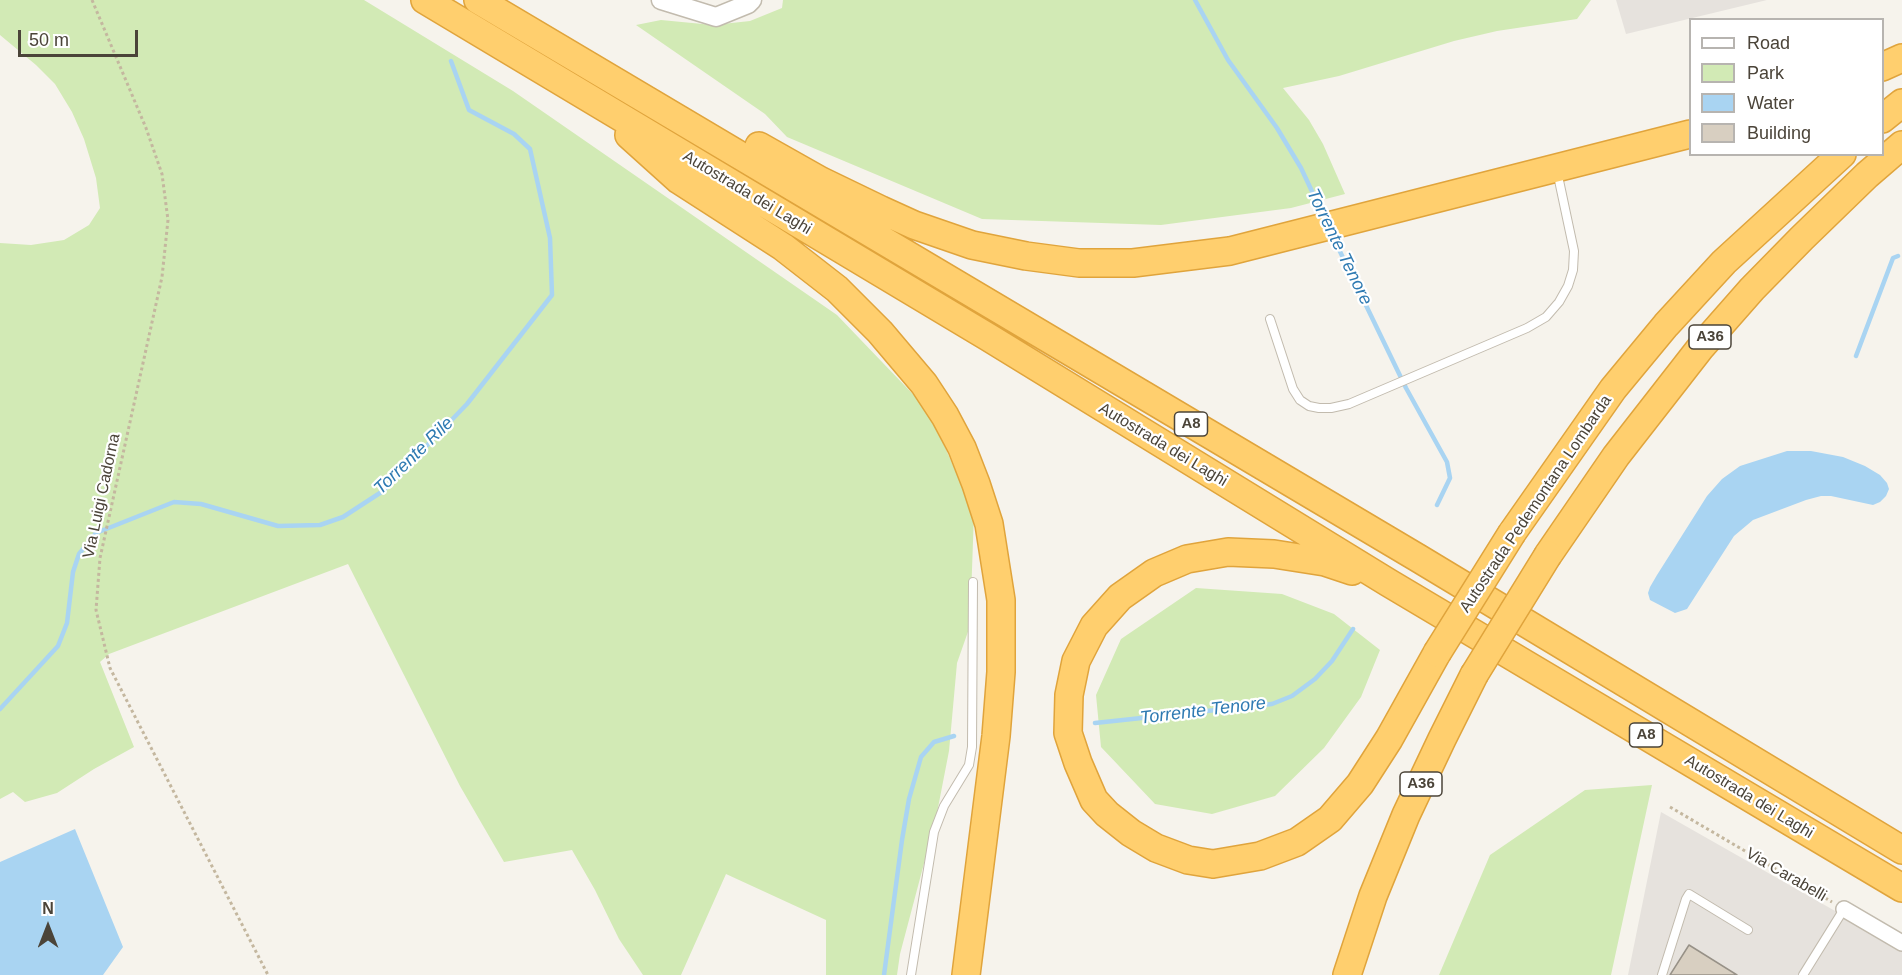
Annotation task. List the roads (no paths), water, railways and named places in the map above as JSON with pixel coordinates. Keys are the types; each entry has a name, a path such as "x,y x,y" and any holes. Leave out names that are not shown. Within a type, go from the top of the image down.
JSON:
{"highway":[{"name":"Autostrada dei Laghi","path":"425,0 988,337 1389,583 1902,888"},
{"name":"Autostrada dei Laghi","path":"478,0 1418,558 1902,850"},
{"path":"1884,67 1902,58"},
{"path":"597,71 725,127 821,181 914,225 972,245 1026,256 1079,263 1133,263 1230,251 1689,134"},
{"path":"582,93 679,180 783,247 837,290 880,332 924,384 962,448 988,524 1001,600 1002,631 996,736 966,975"},
{"path":"1884,117 1902,103"},
{"name":"A36","path":"1347,975 1373,896 1410,806 1474,675 1548,555 1612,461 1701,347 1752,289 1867,175 1902,145"},
{"name":"Autostrada Pedemontana Lombarda","path":"1389,583 1325,562 1274,554 1228,552 1187,559 1154,573 1120,597 1094,626 1076,661 1069,695 1068,734 1077,763 1094,800 1131,833 1155,848 1188,860 1213,864 1260,856 1297,842 1330,819 1360,784 1389,739 1437,653 1512,533 1613,389 1666,325 1724,262 1840,156"}],"street":[{"path":"661,0 716,16 748,4 752,0"},
{"name":"Via Carabelli","path":"1845,909 1902,943"}],"lane":[{"path":"1270,319 1293,390 1300,400 1310,406 1331,408 1380,391 1527,328 1546,317 1559,302 1568,286 1573,270 1574,251 1556,167"},
{"path":"911,975 934,832 944,806 969,765 972,747 973,582"},
{"path":"1662,975 1689,894 1748,930"},
{"path":"1803,975 1845,909"}],"water":[{"path":"1787,451 1811,451 1843,457 1880,475 1889,489 1880,502 1873,505 1821,496 1753,520 1734,536 1687,609 1675,613 1650,600 1648,593 1657,575 1707,496 1722,479 1740,466"},
{"path":"75,829 123,947 103,975 0,975 0,862"}],"waterway":[{"name":"Torrente Tenore","path":"1195,0 1228,60 1277,128 1301,168 1325,219"},
{"name":"Torrente Rile","path":"0,709 58,646 67,623 73,572 79,554 96,533 174,502 201,504 278,526 320,525 343,517 383,491 467,404 552,295 550,238 530,149 514,134 469,110 451,61"},
{"name":"Torrente Tenore","path":"1332,235 1406,388 1447,462 1450,478 1437,505"},
{"path":"1856,356 1893,258 1898,256"},
{"name":"Torrente Tenore","path":"1095,723 1272,704 1292,696 1315,679 1332,661 1353,629"},
{"name":"Torrente Tenore","path":"884,975 902,840 909,799 921,757 934,742 954,736"}]}
